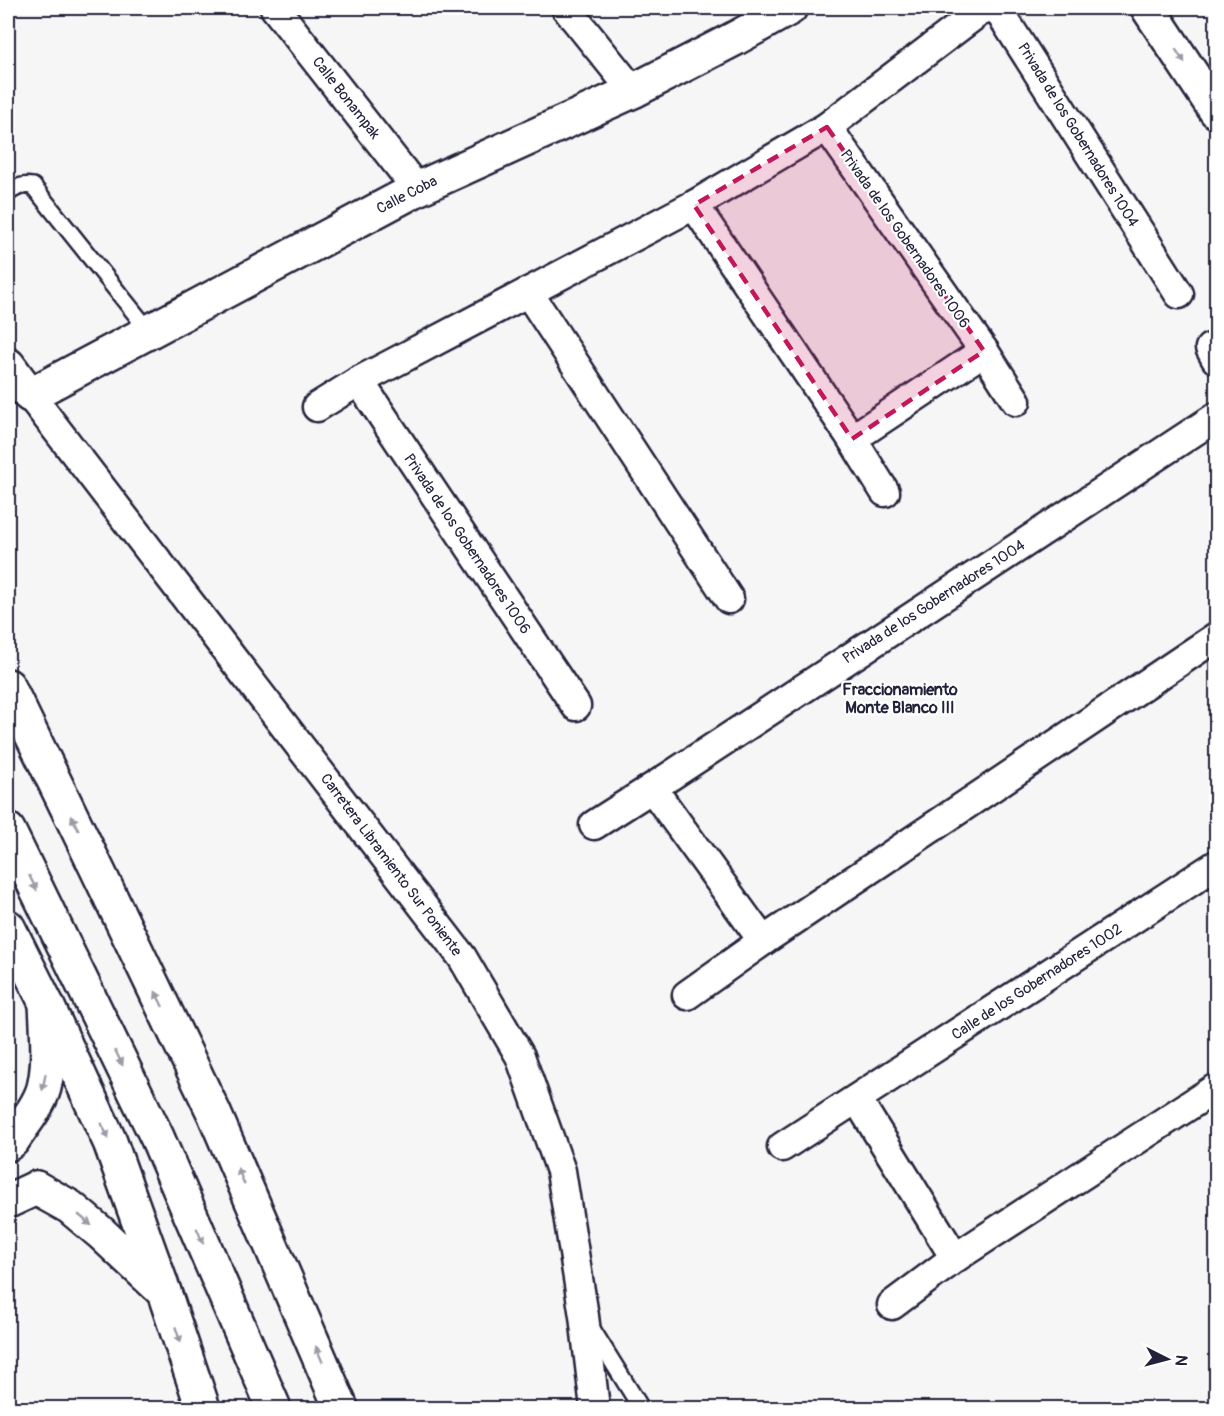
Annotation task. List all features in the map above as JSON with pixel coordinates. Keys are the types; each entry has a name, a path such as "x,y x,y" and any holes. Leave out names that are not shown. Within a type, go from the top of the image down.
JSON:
{"main road":[{"name":"Calle Coba","path":"30,395 417,189 633,91 790,8"},
{"path":"1148,8 1216,111"},
{"path":"8,364 30,395"},
{"path":"8,686 214,1113 341,1408"},
{"path":"8,830 157,1137 274,1408"},
{"path":"8,927 110,1142 203,1408"},
{"path":"46,1003 45,1085 37,1105 9,1138 22,1194 70,1207 164,1292"}],"street":[{"name":"Calle Bonampak","path":"275,8 417,189"},
{"path":"566,8 633,91"},
{"path":"317,407 359,381 694,205 827,127 1000,10"},
{"name":"Privada de los Gobernadores 1004","path":"1000,10 1179,294"},
{"name":"Privada de los Gobernadores 1006","path":"827,127 984,351 1016,401"},
{"path":"694,205 852,439 885,492"},
{"path":"528,292 729,598"},
{"path":"852,439 984,351"},
{"name":"Privada de los Gobernadores 1006","path":"359,381 576,706"},
{"name":"Carretera Libramiento Sur Poniente","path":"30,395 462,957 520,1056 561,1170 584,1316 595,1408"},
{"name":"Privada de los Gobernadores 1004","path":"594,825 1216,417"},
{"path":"687,995 1216,636"},
{"path":"652,788 764,941"},
{"name":"Calle de los Gobernadores 1002","path":"782,1147 1216,866"},
{"path":"892,1305 956,1258 1216,1088"},
{"path":"857,1099 956,1258"}],"lane":[{"path":"8,193 20,185 33,186 149,332"},
{"path":"584,1316 641,1408"}],"highlighted area":[{"path":"827,127 984,351 852,439 694,205"}],"district":[{"name":"Fraccionamiento Monte Blanco III","path":"900,699"}]}
